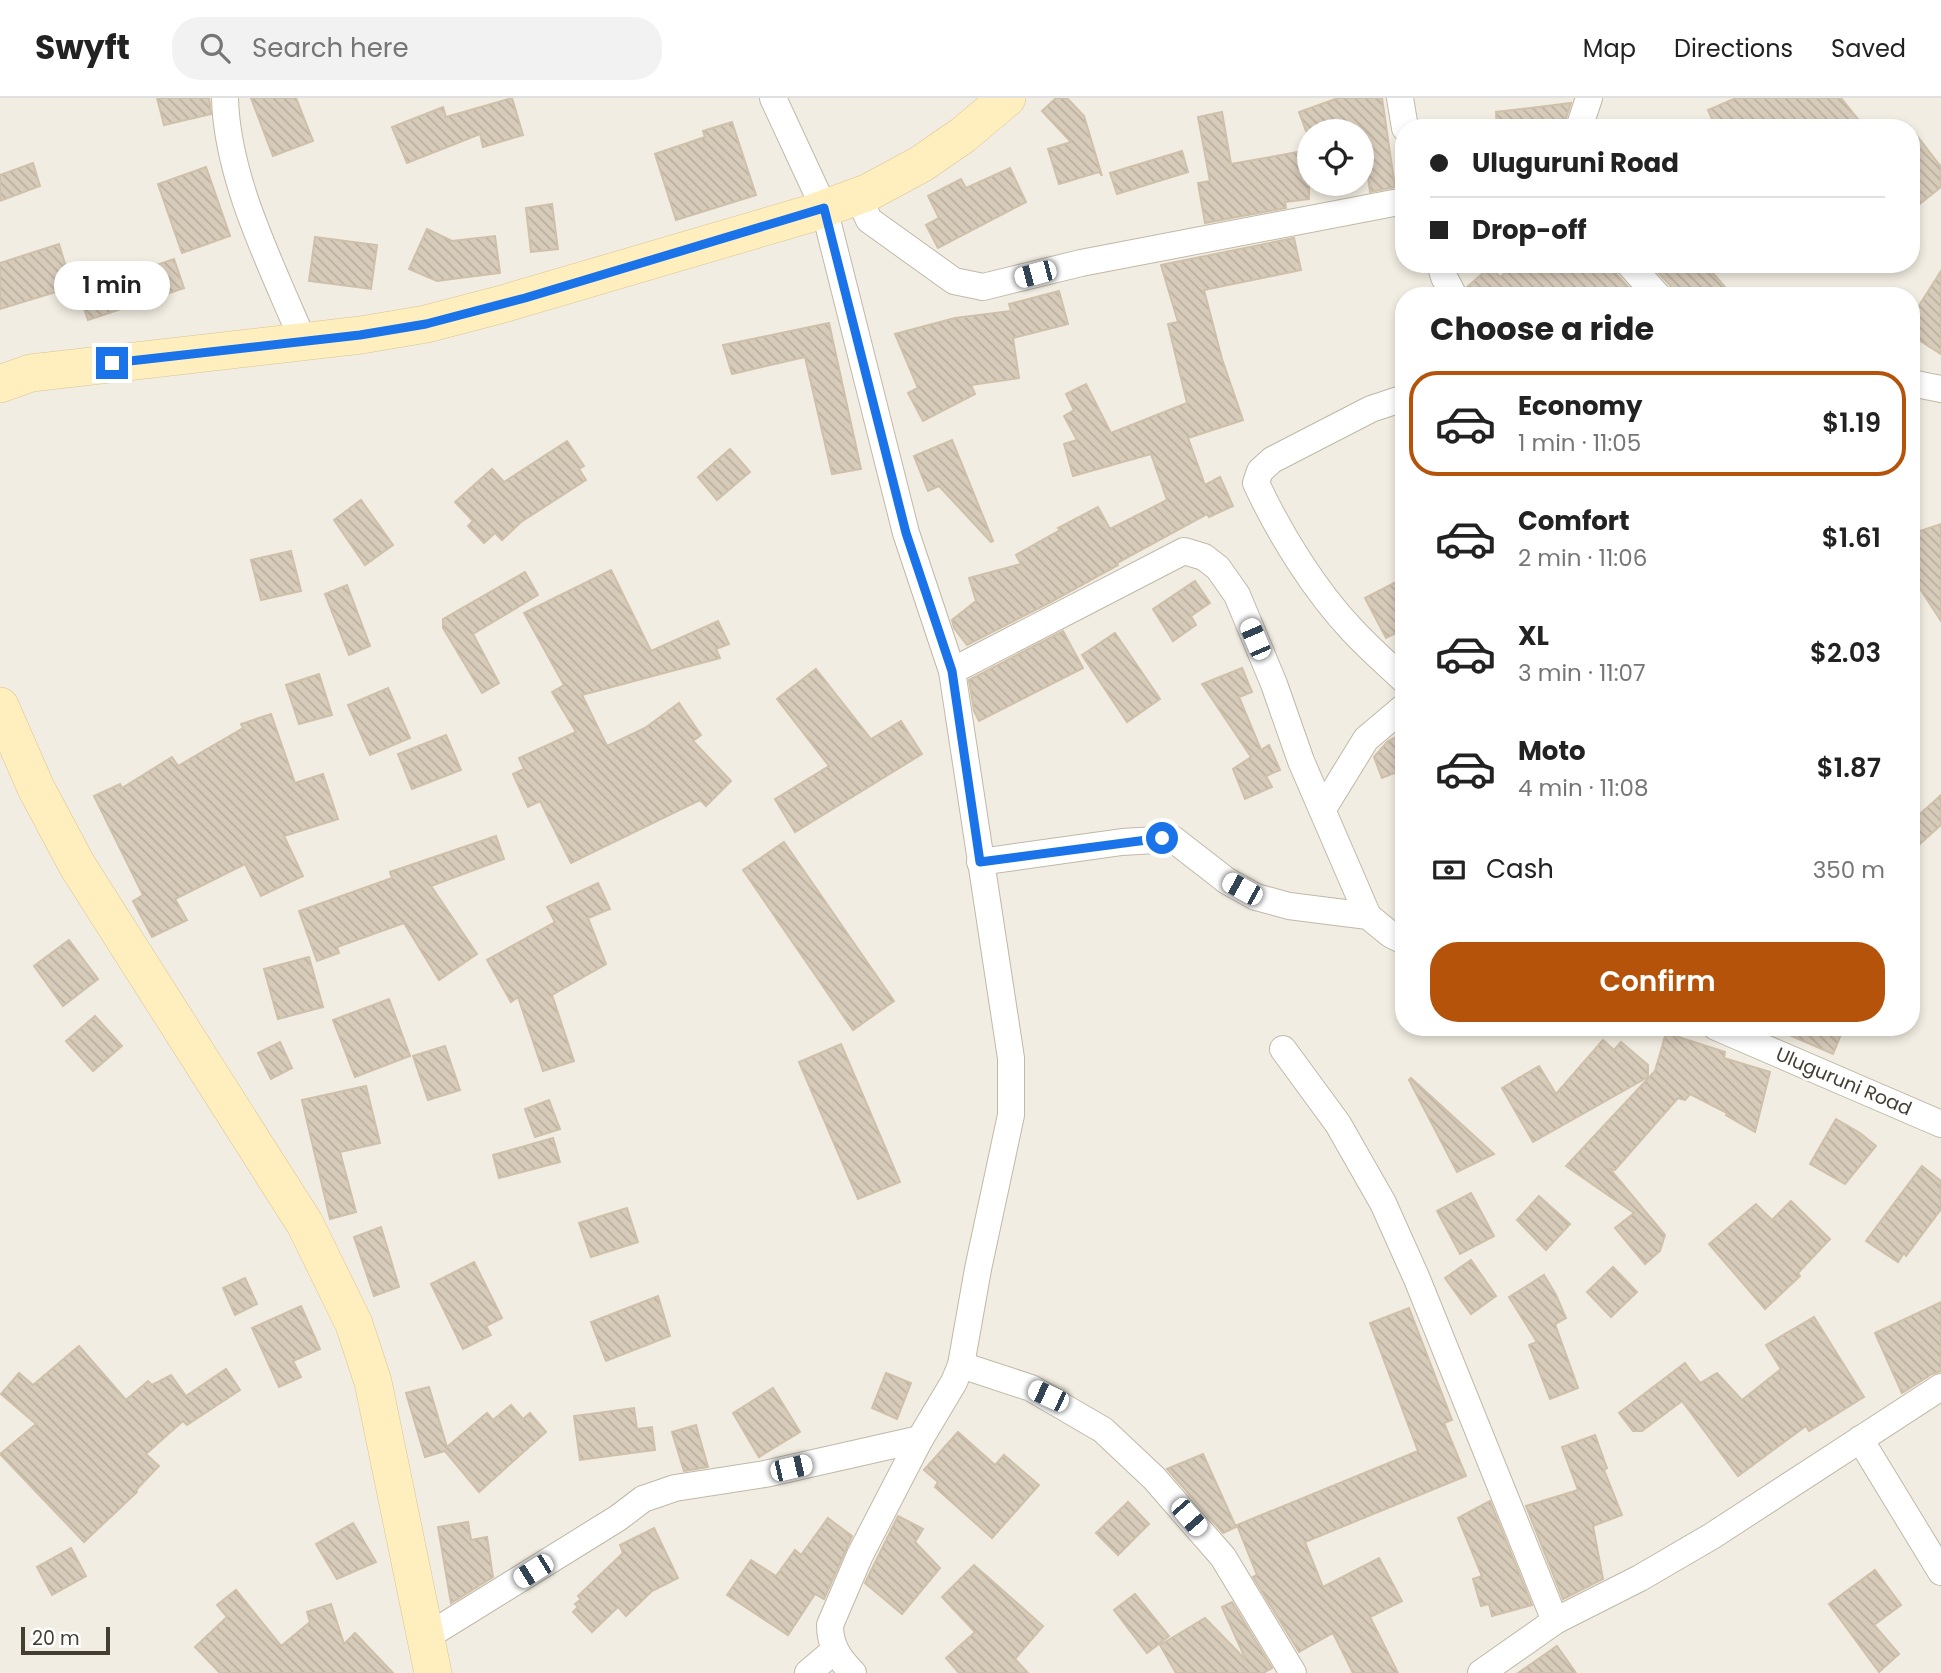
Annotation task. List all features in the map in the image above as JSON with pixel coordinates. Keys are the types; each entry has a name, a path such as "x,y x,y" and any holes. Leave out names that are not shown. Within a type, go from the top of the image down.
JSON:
{"street":[{"path":"225,98 226,117 249,211 303,341"},
{"path":"773,98 841,202 906,533 952,671 1011,1058 1012,1115 978,1269 961,1365 860,1555 830,1625 830,1637 835,1650 853,1673"},
{"path":"0,384 31,373 360,335 426,324 512,302 841,202 921,164 963,135 1007,98"},
{"path":"1400,98 1404,119"},
{"path":"1582,119 1589,98"},
{"path":"841,202 954,281 983,287 1081,262 1395,203"},
{"path":"1637,273 1650,287"},
{"path":"1920,385 1941,389"},
{"path":"1395,401 1371,409 1272,460 1260,471 1256,482 1267,507 1312,579 1352,631 1395,672"},
{"path":"952,671 1184,551 1204,557 1218,568 1237,595 1274,684 1301,761 1368,916 1395,936"},
{"path":"0,706 36,788 77,865 304,1224 354,1324 373,1382 433,1673"},
{"path":"1323,808 1366,739 1395,715"},
{"path":"980,862 1122,842 1173,839 1227,881 1256,897 1289,906 1368,916"},
{"name":"Uluguruni Road","path":"1751,1036 1941,1124"},
{"path":"1283,1049 1338,1124 1382,1203 1417,1279 1555,1621"},
{"path":"961,1365 1008,1379 1039,1392 1103,1430 1154,1478 1223,1557 1293,1673"},
{"path":"1481,1673 1555,1621 1640,1578 1712,1536 1941,1387"},
{"path":"1860,1438 1941,1572"},
{"path":"426,1637 618,1518 643,1499 675,1488 765,1474 920,1439"},
{"path":"808,1673 835,1650"}],"building":[{"path":"157,98 209,98 211,114 164,125"},
{"path":"251,98 296,98 313,141 273,156"},
{"path":"512,98 523,135 483,147 480,134 407,163 392,127 443,107 446,117"},
{"path":"1056,98 1067,98 1084,116 1102,176 1099,172 1059,184 1048,149 1071,142 1042,111"},
{"path":"1338,98 1382,98 1395,187 1374,191 1374,119 1302,119 1299,112"},
{"path":"1736,98 1841,98 1858,119 1712,119 1708,110"},
{"path":"1571,103 1566,119 1496,119 1496,112"},
{"path":"1222,112 1231,164 1297,152 1297,196 1309,196 1309,199 1285,202 1286,208 1205,223 1198,183 1210,181 1198,117"},
{"path":"732,122 756,195 676,220 655,154 705,137 703,131"},
{"path":"1920,140 1941,167 1941,187 1920,204"},
{"path":"1182,151 1188,172 1117,194 1110,173"},
{"path":"33,163 40,186 0,201 0,175"},
{"path":"206,167 230,236 182,253 158,184"},
{"path":"1010,168 1026,202 938,248 926,225 939,218 928,196 961,179 966,188"},
{"path":"552,204 558,249 531,252 526,208"},
{"path":"427,229 452,241 495,236 500,273 437,281 409,269"},
{"path":"315,237 377,245 371,289 309,281"},
{"path":"1294,238 1301,270 1204,290 1222,359 1243,420 1188,438 1205,485 1220,477 1233,506 1209,517 1207,514 1049,603 967,645 954,628 952,620 976,601 969,578 1021,564 1016,555 1098,507 1110,529 1167,500 1151,454 1073,476 1064,444 1077,440 1064,416 1074,410 1066,394 1086,384 1111,433 1187,403 1168,324 1178,322 1161,265"},
{"path":"59,244 72,287 0,309 0,263"},
{"path":"174,259 184,288 88,320 78,292"},
{"path":"1941,271 1941,354 1920,341 1920,304"},
{"path":"1483,273 1497,273 1500,277 1505,273 1616,273 1628,287 1467,287"},
{"path":"1659,273 1713,273 1725,287 1671,287"},
{"path":"1059,291 1068,324 1013,338 1019,378 971,385 975,394 923,421 908,393 918,388 895,334 955,318 1011,311 1009,304"},
{"path":"829,323 861,469 832,474 805,357 732,374 723,345"},
{"path":"952,440 993,541 991,542 939,486 928,491 914,456"},
{"path":"567,441 584,466 579,469 586,480 521,522 502,540 495,533 484,543 468,526 473,521 455,502 492,469 504,482"},
{"path":"730,449 750,472 717,500 698,477"},
{"path":"361,500 393,545 365,565 334,520"},
{"path":"1941,524 1941,621 1920,589 1920,531"},
{"path":"291,551 301,591 261,600 251,560"},
{"path":"611,570 651,651 718,621 729,644 716,649 720,658 582,695 607,746 645,728 679,703 701,735 693,741 731,781 706,806 700,800 571,863 540,801 528,807 513,774 524,769 519,758 576,732 552,692 564,685 524,613"},
{"path":"525,572 538,595 473,634 499,683 482,693 443,628 443,619"},
{"path":"1195,581 1210,603 1191,616 1196,625 1173,641 1153,609"},
{"path":"1395,583 1395,634 1386,638 1365,598"},
{"path":"347,585 370,646 349,655 325,594"},
{"path":"1063,631 1083,668 979,721 974,711 969,680"},
{"path":"1115,633 1160,699 1127,722 1082,655"},
{"path":"1242,668 1252,692 1239,697 1261,750 1269,745 1280,770 1266,776 1272,787 1245,799 1233,769 1251,757 1202,684"},
{"path":"816,669 871,739 901,721 922,754 795,832 775,799 829,766 777,699"},
{"path":"319,674 332,715 299,724 286,685"},
{"path":"388,688 410,738 370,755 348,705"},
{"path":"271,714 295,783 323,774 338,819 284,836 303,876 261,896 245,864 175,899 187,920 152,937 133,901 143,895 94,796 120,784 122,788 172,757 178,766 243,728 241,724"},
{"path":"446,735 461,770 412,789 398,754"},
{"path":"1395,738 1395,773 1382,778 1374,757 1388,741"},
{"path":"1941,795 1941,825 1920,844 1920,814"},
{"path":"496,836 504,859 431,886 477,954 439,980 404,923 337,947 339,953 317,961 299,911 392,878 390,872"},
{"path":"784,842 894,1001 853,1030 743,870"},
{"path":"598,883 610,909 588,918 606,964 552,995 574,1061 543,1071 518,997 511,1002 487,960 555,922 547,907"},
{"path":"69,940 98,979 63,1006 34,966"},
{"path":"309,957 323,1007 278,1019 264,969"},
{"path":"389,999 410,1056 355,1077 333,1020"},
{"path":"95,1016 122,1046 93,1071 66,1041"},
{"path":"1665,1036 1675,1036 1725,1052 1724,1058 1770,1072 1755,1132 1726,1115 1727,1113 1690,1094 1685,1100 1678,1098 1615,1170 1610,1169 1665,1235 1660,1251 1645,1264 1615,1228 1634,1213 1566,1166 1655,1071"},
{"path":"1792,1036 1840,1036 1833,1054"},
{"path":"1603,1040 1614,1050 1621,1042 1648,1065 1648,1077 1533,1142 1502,1088 1539,1066 1556,1094"},
{"path":"280,1042 292,1068 271,1079 258,1053"},
{"path":"841,1044 900,1182 858,1199 799,1062"},
{"path":"445,1046 460,1090 428,1100 413,1056"},
{"path":"1411,1078 1494,1154 1457,1172 1409,1080"},
{"path":"366,1086 380,1143 340,1152 356,1212 330,1219 302,1100"},
{"path":"549,1100 560,1129 535,1137 525,1109"},
{"path":"1836,1119 1876,1146 1845,1184 1810,1164"},
{"path":"553,1138 560,1162 499,1178 493,1155"},
{"path":"1922,1166 1941,1181 1941,1209 1906,1256 1904,1253 1898,1262 1866,1241"},
{"path":"1471,1193 1494,1236 1460,1254 1437,1211"},
{"path":"1539,1196 1570,1224 1546,1250 1517,1220"},
{"path":"1791,1201 1830,1239 1798,1273 1800,1276 1765,1309 1709,1244 1756,1204 1772,1220"},
{"path":"627,1208 638,1242 591,1257 579,1223"},
{"path":"381,1227 399,1287 374,1296 354,1237"},
{"path":"1471,1260 1496,1296 1471,1314 1445,1278"},
{"path":"474,1262 502,1318 486,1326 491,1335 463,1349 431,1284"},
{"path":"1613,1267 1637,1292 1611,1317 1587,1292"},
{"path":"1544,1275 1566,1318 1555,1324 1578,1388 1550,1399 1529,1345 1537,1342 1509,1297"},
{"path":"245,1278 257,1304 235,1315 223,1288"},
{"path":"658,1296 670,1336 606,1361 591,1322"},
{"path":"1941,1302 1941,1371 1902,1393 1875,1333"},
{"path":"301,1306 320,1349 293,1361 301,1377 279,1387 252,1328"},
{"path":"1409,1308 1452,1420 1444,1423 1466,1476 1305,1542 1323,1587 1379,1558 1402,1601 1370,1617 1398,1673 1353,1673 1333,1633 1299,1652 1253,1577 1257,1575 1237,1525 1418,1451 1370,1323"},
{"path":"1814,1317 1864,1397 1809,1431 1806,1426 1738,1476 1682,1401 1642,1431 1633,1431 1619,1413 1685,1363 1700,1383 1717,1373 1742,1400 1781,1369 1766,1345"},
{"path":"79,1346 126,1400 148,1381 152,1385 171,1375 186,1396 226,1369 240,1390 187,1425 183,1421 146,1454 159,1466 137,1492 84,1542 0,1454 36,1424 1,1394 19,1373 33,1385"},
{"path":"886,1373 911,1383 897,1419 872,1408"},
{"path":"429,1387 447,1447 487,1413 493,1420 511,1405 523,1419 530,1413 546,1432 479,1492 445,1451 425,1457 406,1393"},
{"path":"773,1388 800,1432 759,1457 733,1413"},
{"path":"634,1408 637,1429 652,1427 655,1450 580,1460 574,1416"},
{"path":"696,1425 708,1467 684,1471 672,1432"},
{"path":"958,1432 995,1465 1004,1455 1039,1485 992,1538 935,1487 938,1482 924,1470"},
{"path":"1595,1435 1607,1468 1604,1470 1622,1515 1593,1526 1603,1579 1563,1599 1526,1506 1578,1490 1562,1447"},
{"path":"1203,1454 1236,1527 1223,1533 1167,1469"},
{"path":"1490,1501 1532,1605 1492,1616 1489,1604 1481,1606 1473,1579 1482,1576 1458,1518"},
{"path":"1128,1502 1149,1524 1118,1555 1096,1533"},
{"path":"898,1516 923,1529 915,1542 940,1568 902,1614 865,1583"},
{"path":"828,1518 852,1536 824,1599 815,1594 788,1635 727,1595 751,1560 776,1576 795,1550 801,1555"},
{"path":"468,1522 471,1540 487,1537 493,1577 451,1603 438,1527"},
{"path":"353,1523 376,1562 337,1579 316,1544"},
{"path":"654,1528 678,1578 652,1591 626,1616 618,1607 592,1632 573,1612 578,1607 575,1604 581,1599 578,1596 623,1553 620,1545"},
{"path":"71,1548 86,1576 52,1595 37,1567"},
{"path":"974,1565 1043,1626 1015,1659 1028,1673 959,1673 946,1658 975,1632 942,1597"},
{"path":"1875,1570 1901,1605 1874,1625 1899,1654 1879,1672 1829,1604"},
{"path":"236,1590 281,1646 310,1622 307,1612 331,1604 344,1644 355,1633 393,1673 220,1673 195,1647 227,1617 217,1605"},
{"path":"1135,1594 1169,1636 1147,1653 1114,1610"},
{"path":"1232,1602 1272,1668 1263,1673 1176,1673 1160,1645 1205,1618 1246,1660 1222,1607"},
{"path":"1557,1646 1576,1673 1518,1673"}],"route":[{"path":"112,363 360,335 426,324 525,298 824,208 906,533 952,671 980,862 1162,838"}]}
